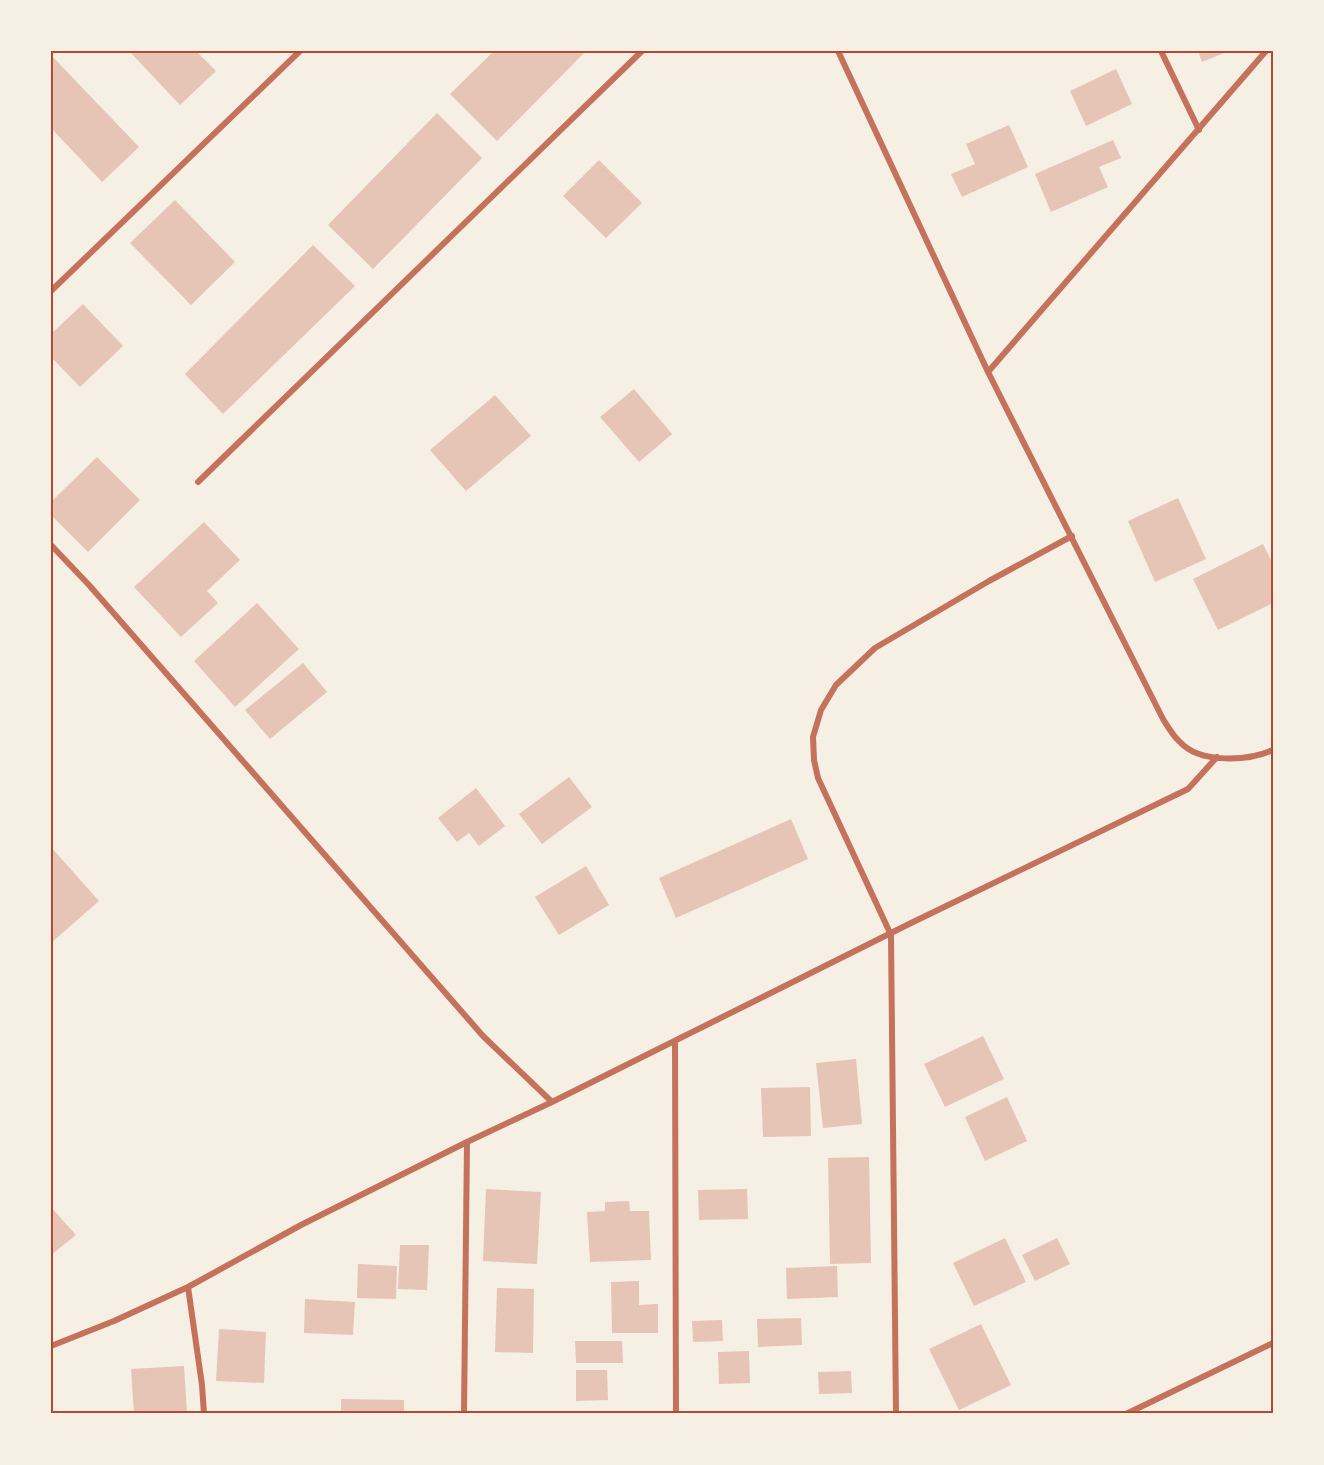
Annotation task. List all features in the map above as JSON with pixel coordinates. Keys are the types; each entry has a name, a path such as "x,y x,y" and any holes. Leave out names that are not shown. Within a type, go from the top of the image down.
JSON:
{"street":[{"path":"51,291 300,51"},
{"path":"198,482 642,51"},
{"path":"838,51 988,372 1163,719 1180,744 1198,753 1239,760 1273,750"},
{"path":"1161,51 1199,130"},
{"path":"988,372 1266,51"},
{"path":"896,1414 891,935 818,778 813,737 821,710 836,685 874,648 1072,536"},
{"path":"51,545 89,585 483,1036 552,1102"},
{"path":"51,1346 114,1321 188,1287 301,1225 467,1142 1188,789 1217,757"},
{"path":"675,1041 676,1414"},
{"path":"464,1414 467,1142"},
{"path":"188,1287 204,1414"},
{"path":"1126,1414 1273,1343"}],"building":[{"path":"129,51 196,51 216,71 180,105"},
{"path":"494,51 586,51 497,141 450,94"},
{"path":"1198,51 1229,51 1202,62"},
{"path":"51,55 139,147 102,182 51,128"},
{"path":"1116,69 1132,104 1086,126 1070,91"},
{"path":"437,113 482,158 373,269 328,225"},
{"path":"1009,125 1028,167 962,197 951,174 975,164 966,144"},
{"path":"1113,140 1121,158 1099,167 1108,187 1051,212 1035,174"},
{"path":"599,160 642,203 606,238 563,196"},
{"path":"175,200 235,262 191,305 130,243"},
{"path":"313,245 355,286 223,414 185,374"},
{"path":"83,304 123,346 80,387 51,357 51,334"},
{"path":"634,389 672,434 639,462 600,417"},
{"path":"495,395 531,436 466,491 430,450"},
{"path":"97,457 140,500 88,552 51,515 51,502"},
{"path":"1178,498 1206,559 1155,582 1128,521"},
{"path":"204,522 240,560 207,591 218,603 181,637 134,587"},
{"path":"1263,544 1273,564 1273,603 1218,630 1193,579"},
{"path":"257,603 299,649 235,707 194,661"},
{"path":"303,663 327,692 270,739 245,710"},
{"path":"569,777 592,807 542,844 519,814"},
{"path":"476,788 505,826 479,846 469,833 457,842 438,818"},
{"path":"791,819 808,859 676,918 659,878"},
{"path":"51,847 99,901 51,943"},
{"path":"586,866 609,905 559,935 535,897"},
{"path":"983,1036 1004,1079 945,1107 924,1064"},
{"path":"856,1059 862,1124 823,1128 816,1063"},
{"path":"810,1087 811,1136 763,1137 761,1088"},
{"path":"1007,1097 1027,1141 985,1161 965,1117"},
{"path":"869,1157 871,1263 830,1264 828,1158"},
{"path":"486,1189 541,1192 537,1264 483,1261"},
{"path":"747,1189 748,1219 699,1220 698,1190"},
{"path":"629,1201 630,1211 649,1211 651,1260 590,1262 587,1212 605,1211 605,1202"},
{"path":"51,1207 76,1235 51,1255"},
{"path":"1005,1238 1026,1282 974,1306 953,1263"},
{"path":"1057,1238 1070,1264 1035,1281 1022,1255"},
{"path":"400,1245 429,1245 427,1290 398,1289"},
{"path":"358,1264 397,1266 396,1299 357,1298"},
{"path":"837,1266 838,1297 787,1299 786,1268"},
{"path":"639,1281 639,1305 658,1304 658,1333 612,1333 611,1282"},
{"path":"497,1288 534,1289 533,1353 495,1352"},
{"path":"305,1299 355,1302 353,1335 304,1333"},
{"path":"801,1318 802,1345 758,1347 757,1319"},
{"path":"722,1320 723,1341 693,1342 692,1321"},
{"path":"981,1324 1011,1385 959,1410 929,1349"},
{"path":"219,1329 266,1332 264,1383 216,1381"},
{"path":"575,1341 622,1341 623,1363 576,1363"},
{"path":"749,1351 750,1383 719,1384 718,1352"},
{"path":"184,1366 187,1414 134,1414 131,1369"},
{"path":"576,1370 607,1370 608,1400 576,1401"},
{"path":"851,1371 852,1393 819,1394 818,1372"},
{"path":"341,1399 404,1400 404,1414 341,1414"}]}
